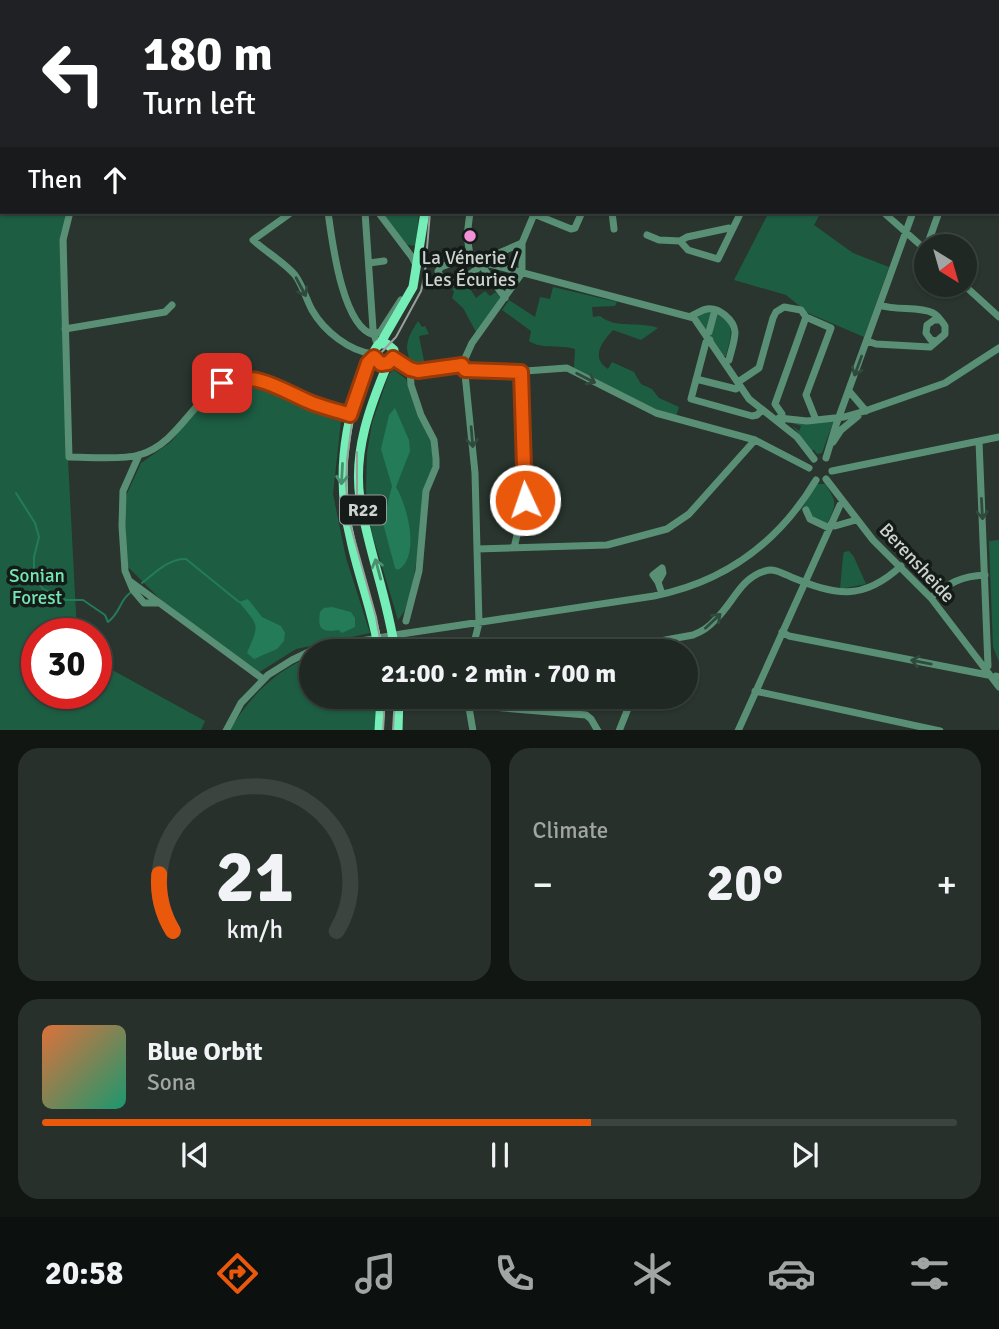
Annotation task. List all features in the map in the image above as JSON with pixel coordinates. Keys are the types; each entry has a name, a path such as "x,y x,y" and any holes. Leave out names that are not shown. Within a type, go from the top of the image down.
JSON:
{"main road":[{"name":"R22","path":"383,344 410,295 421,247 425,214"},
{"name":"R22","path":"377,638 351,543 344,506 343,461 350,415 368,363 375,348 383,344 414,295 420,273 421,247"},
{"path":"373,355 378,363 391,361 393,349 383,344"},
{"name":"R22","path":"391,361 374,395 366,420 359,474 360,498 394,639"},
{"path":"379,730 380,709"},
{"path":"398,730 399,709"}],"street":[{"path":"70,214 63,240 69,457 139,455 174,434 213,389 236,379 262,380 314,403 350,415"},
{"path":"289,214 253,240 293,272 312,310 327,330 338,339 373,355"},
{"path":"328,214 335,259 345,297 365,331 383,344"},
{"path":"365,214 374,335"},
{"path":"380,214 412,257 417,268"},
{"path":"468,256 470,214"},
{"path":"475,639 479,623 475,472 463,367 479,334 522,273 522,243 535,214"},
{"path":"537,214 571,229 575,228 581,214"},
{"path":"612,214 614,229"},
{"path":"680,242 688,250 718,259 740,214"},
{"path":"885,214 914,240"},
{"path":"816,480 827,479 832,471 827,455 840,425 849,391 912,214"},
{"path":"931,234 938,214"},
{"path":"649,226 646,237 680,242 689,236 729,228 732,230"},
{"path":"505,298 482,265 474,255 439,269 438,273 444,284 449,285 470,275 482,265 485,259 522,243"},
{"path":"369,262 384,261"},
{"path":"482,265 490,264 691,316 749,399 782,421 814,459"},
{"path":"374,335 381,331 402,300 410,295"},
{"path":"977,297 999,317"},
{"path":"65,328 165,312 172,305"},
{"path":"867,341 876,344 930,347 945,334 946,326 934,313 889,309 880,305"},
{"path":"696,379 736,389 760,368 776,312 784,307 795,307 806,317 831,328 806,395 816,420"},
{"path":"691,316 706,309 715,310 725,316 734,328 729,360 725,362"},
{"path":"715,310 691,399 752,416 762,410"},
{"path":"782,421 782,414 775,404 806,317"},
{"path":"937,341 931,340 926,333 927,325 934,320 940,320"},
{"path":"782,421 816,420 840,425 865,411 945,383 999,348"},
{"path":"391,361 413,371 463,367 521,372 567,368 656,413 755,440 809,468"},
{"path":"406,621 419,571 426,491 436,467 434,440 416,401 413,371"},
{"path":"514,548 525,500 521,372"},
{"path":"849,391 865,411"},
{"path":"832,471 999,437"},
{"path":"477,549 607,545 667,529 689,514 755,440"},
{"path":"782,632 789,636 993,676 979,441"},
{"path":"139,455 125,481 121,502 123,563 131,582 263,679"},
{"path":"816,480 810,474 809,468 814,459 827,455"},
{"name":"Berensheide","path":"827,479 856,520 931,598 993,676"},
{"path":"226,730 237,709 263,679 315,649 662,594 712,578 745,560 763,546 790,518 816,480"},
{"path":"738,730 839,505 843,502"},
{"path":"806,510 810,519 830,526 856,520"},
{"path":"671,639 700,632 716,620 745,584 766,571 775,570 824,590 856,591 878,583 901,566"},
{"path":"931,598 954,581 985,575"},
{"path":"658,582 662,594"},
{"path":"755,691 940,730"},
{"path":"469,709 473,730"},
{"path":"515,709 586,715 598,730"},
{"path":"619,730 628,709"}],"green space":[{"name":"Sonian Forest","path":"0,214 72,214 67,233 68,459 76,618 21,618 21,709 112,709 112,670 205,721 201,730 0,730"},
{"path":"380,214 419,214 416,246 402,244"},
{"path":"768,214 820,214 814,225 853,253 889,267 864,337 808,313 786,295 734,280"},
{"path":"465,281 476,298 485,291 490,296 496,292 500,298 476,332 463,308 452,298 452,289"},
{"path":"553,287 617,302 615,306 592,307 593,317 600,316 620,324 658,328 641,340 613,330 602,344 600,360 608,369 612,362 634,372 641,384 652,389 659,398 679,407 676,416 647,407 574,368 575,349 529,341 531,331 502,310 509,300 535,317 540,297 550,299"},
{"path":"709,311 724,319 730,328 726,356 697,316"},
{"path":"418,321 422,327 425,326 429,334 419,336 425,366 412,363 407,352 410,336"},
{"path":"394,370 406,379 431,440 433,464 411,593 398,620 372,533 366,490 367,453 372,423 389,374"},
{"path":"239,380 341,421 333,494 346,558 370,633 342,639 299,639 299,648 258,673 173,612 126,565 125,498 141,463 171,442 189,418 227,383"},
{"path":"834,420 822,453 817,454 814,450 811,451 792,425 799,431 801,426 792,423"},
{"path":"817,484 825,484 834,500 834,508 827,524 813,518 809,508 801,510"},
{"path":"999,540 999,662 993,647 989,541"},
{"path":"849,551 866,584 840,589 843,556 844,552"},
{"path":"299,662 299,709 376,709 375,730 230,730 254,696"}],"shaded area":[{"path":"395,408 409,440 410,451 396,487 408,517 410,530 409,554 398,570 395,568 383,523 392,486 381,449 389,415"},
{"path":"248,599 262,617 281,626 285,633 284,641 277,649 254,659 247,653 254,636 254,621 239,602"},
{"path":"332,607 351,612 355,618 355,627 342,633 339,630 322,629 319,623 320,612 324,608"}],"waterway":[{"path":"16,493 35,523 39,537 34,557 34,576 43,589 66,600 83,600 105,615 108,622 130,593"},
{"path":"142,583 168,564 186,559 239,602"}],"tram line":[{"path":"380,639 349,520 347,460 353,415 370,368 396,337 421,291 430,214"},
{"path":"357,452 357,501"},
{"path":"383,730 384,709"},
{"path":"393,730 394,709"}],"place":[{"name":"La Vénerie / Les Écuries","path":"470,236"}],"route":[{"path":"222,383 249,378 262,380 314,403 350,415 368,363 374,357 381,364 392,361 393,358 418,371 462,365 465,370 521,372 525,500"}]}
